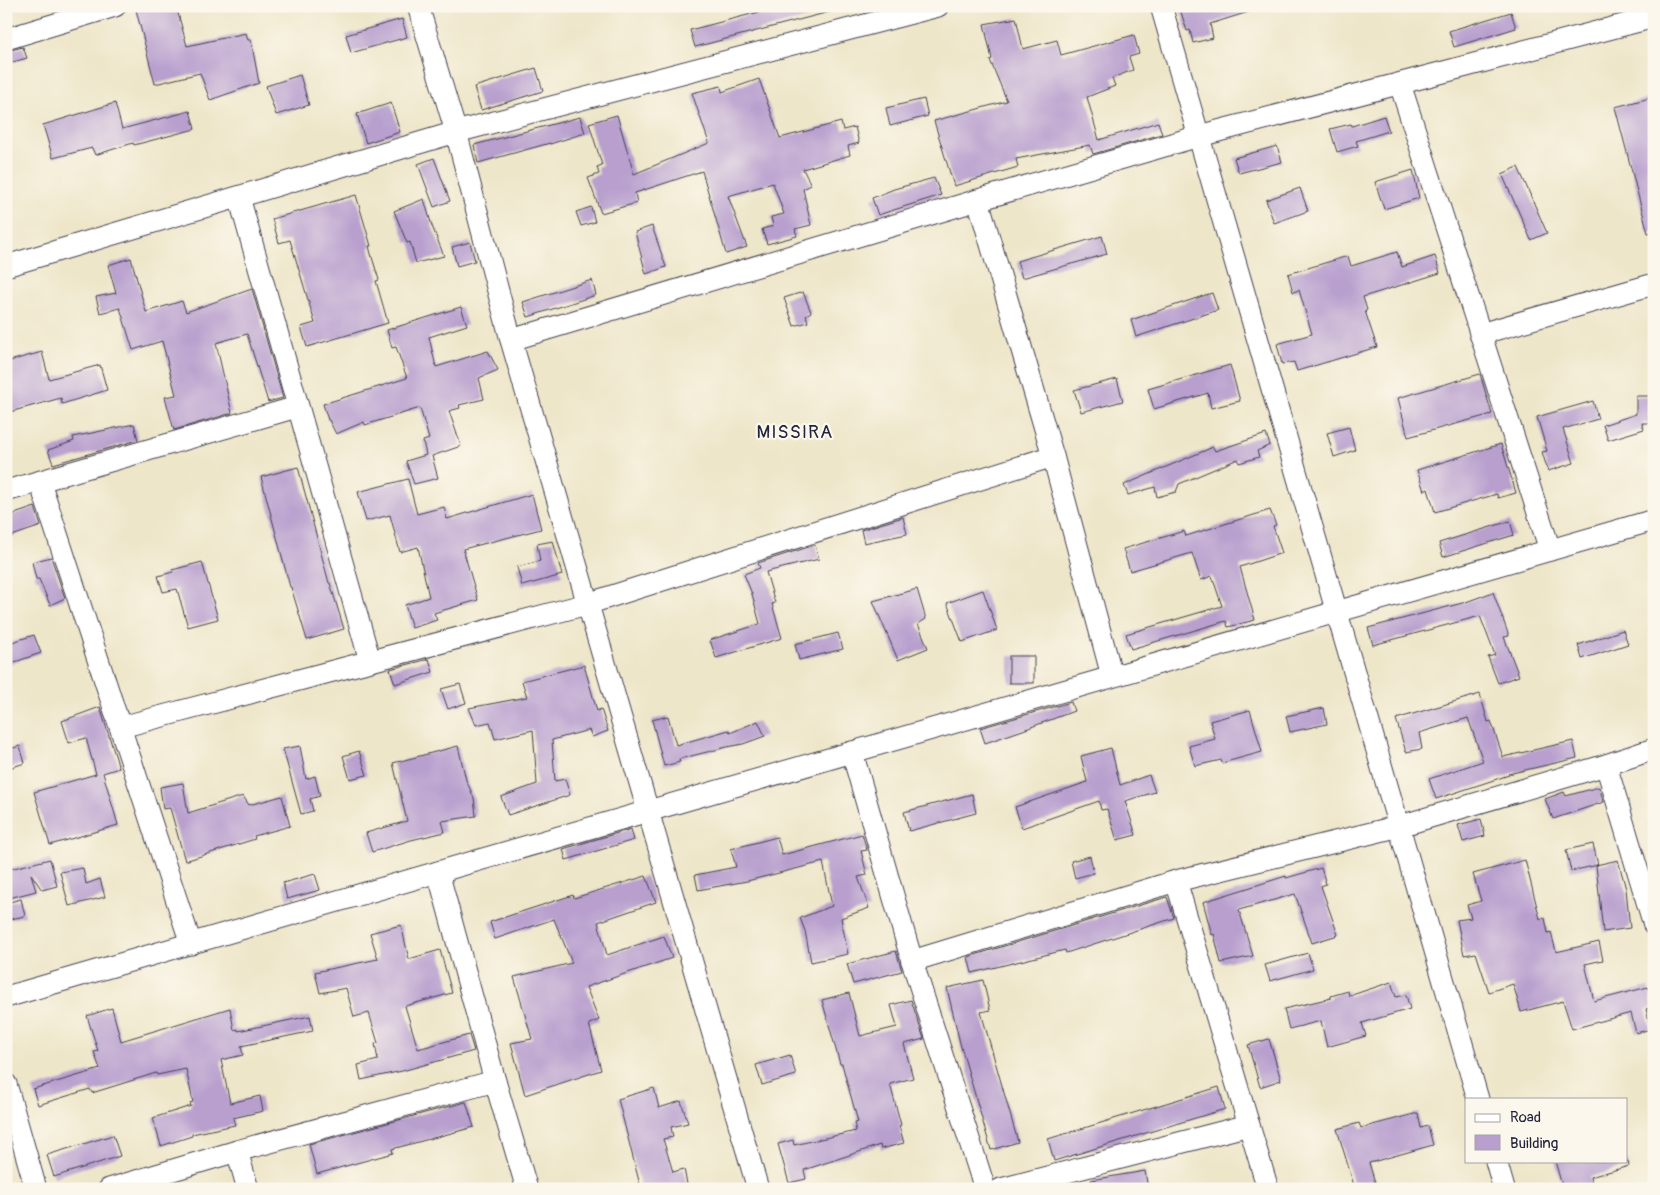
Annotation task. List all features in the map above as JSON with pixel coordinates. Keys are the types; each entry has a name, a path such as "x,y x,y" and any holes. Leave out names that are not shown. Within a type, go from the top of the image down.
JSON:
{"street":[{"path":"6,39 115,6"},
{"path":"418,6 456,132 511,340 758,1189"},
{"path":"1161,6 1478,1098"},
{"path":"6,266 456,132 924,8"},
{"path":"511,340 1199,136 1654,17"},
{"path":"1400,84 1550,550"},
{"path":"239,197 370,662"},
{"path":"978,200 1053,456 1112,676"},
{"path":"1480,334 1654,284"},
{"path":"6,491 297,407"},
{"path":"121,727 588,604 1053,456"},
{"path":"40,482 191,944"},
{"path":"6,997 1654,520"},
{"path":"912,961 1176,881 1400,826 1654,749"},
{"path":"852,752 912,961 985,1189"},
{"path":"1606,765 1654,925"},
{"path":"438,872 495,1081 528,1189"},
{"path":"1176,881 1268,1189"},
{"path":"109,1189 237,1151 495,1081"},
{"path":"6,1084 36,1189"},
{"path":"1001,1189 1249,1125"},
{"path":"237,1151 248,1189"},
{"path":"1496,1162 1504,1189"}],"building":[{"path":"135,6 176,6 187,46 246,33 248,40 251,40 259,83 210,100 200,73 155,84"},
{"path":"767,6 833,6 833,11 695,47 690,30 767,10"},
{"path":"1190,6 1254,6 1255,10 1210,24 1213,38 1193,43 1190,30 1187,31 1180,9"},
{"path":"1511,12 1516,28 1454,47 1449,31"},
{"path":"1016,18 1023,49 1057,40 1061,55 1134,35 1139,54 1129,57 1133,70 1112,78 1115,86 1087,97 1099,140 1158,122 1162,134 1093,154 1090,145 1016,159 1018,167 954,186 934,121 1007,101 990,60 992,59 984,24"},
{"path":"402,19 407,37 351,53 346,35"},
{"path":"23,47 27,58 6,64 6,51"},
{"path":"536,68 543,91 481,110 474,87"},
{"path":"300,75 309,105 276,115 266,86"},
{"path":"759,79 780,138 841,122 843,130 855,127 859,143 848,146 850,155 803,169 811,185 803,189 811,225 795,229 797,236 767,244 762,229 773,226 771,217 784,214 773,183 728,196 747,247 726,254 702,171 635,193 637,203 601,213 588,178 599,174 597,167 602,165 589,123 617,115 634,174 709,143 692,93 721,86 722,92"},
{"path":"1654,97 1654,232 1648,233 1615,107"},
{"path":"924,99 928,116 890,126 886,108"},
{"path":"115,103 122,129 190,111 195,129 134,145 133,143 95,155 92,148 53,158 43,125"},
{"path":"391,103 400,132 366,143 357,114"},
{"path":"1384,116 1389,131 1356,141 1358,146 1337,152 1330,129 1351,124 1352,126"},
{"path":"580,117 585,133 478,163 474,145"},
{"path":"1277,146 1282,162 1239,173 1234,158"},
{"path":"434,158 450,201 434,207 418,164"},
{"path":"1518,167 1547,233 1531,240 1502,174"},
{"path":"1413,170 1419,198 1384,209 1375,182"},
{"path":"934,178 941,195 878,215 872,198 894,189"},
{"path":"1300,188 1308,211 1274,223 1266,200"},
{"path":"356,195 371,246 369,246 379,280 376,281 388,323 307,347 301,327 315,323 290,240 279,243 272,219"},
{"path":"424,199 444,256 416,263 410,242 407,243 394,211"},
{"path":"591,207 595,222 581,226 576,212"},
{"path":"652,226 666,267 646,274 635,232"},
{"path":"1102,236 1107,254 1022,278 1017,261"},
{"path":"470,242 475,261 457,266 452,247"},
{"path":"1397,252 1402,267 1435,256 1440,273 1363,297 1367,310 1365,311 1377,347 1297,371 1294,362 1282,364 1277,344 1312,334 1299,290 1293,292 1288,274 1348,256 1351,266"},
{"path":"131,258 146,312 182,301 186,312 252,289 283,398 268,402 247,334 216,343 232,413 174,430 165,397 176,395 162,341 133,350 120,308 100,313 96,297 116,293 108,265"},
{"path":"592,280 596,295 528,317 523,302"},
{"path":"803,292 811,312 806,315 808,322 794,326 784,298"},
{"path":"1212,293 1218,310 1136,337 1131,320"},
{"path":"461,307 467,325 429,337 436,367 488,351 498,370 479,378 484,399 459,405 460,408 449,411 461,446 432,456 438,478 414,484 406,461 426,455 423,441 429,439 420,408 365,425 364,422 336,434 328,420 323,404 407,378 396,347 392,348 387,330"},
{"path":"42,352 49,379 100,365 107,390 62,404 61,398 6,413 6,362"},
{"path":"1230,365 1240,401 1211,408 1208,393 1154,409 1148,389"},
{"path":"1480,374 1492,414 1408,437 1398,398"},
{"path":"1117,379 1123,401 1081,412 1074,390"},
{"path":"1636,396 1654,396 1654,423 1642,423 1644,429 1608,440 1603,425 1636,414"},
{"path":"1593,401 1598,419 1563,429 1574,463 1548,471 1542,452 1547,451 1537,417"},
{"path":"134,424 138,440 53,464 48,450 74,441 73,437"},
{"path":"1349,427 1355,450 1334,457 1327,433"},
{"path":"1266,434 1270,445 1257,451 1259,457 1239,463 1238,459 1179,484 1176,492 1157,497 1155,487 1128,495 1124,485 1213,447 1215,451"},
{"path":"1501,444 1516,493 1498,498 1497,494 1435,512 1428,489 1424,491 1417,470"},
{"path":"298,467 329,583 344,629 307,640 290,587 261,477"},
{"path":"408,479 417,514 444,507 447,519 532,494 541,529 463,549 478,600 434,613 437,620 412,628 405,605 429,597 418,547 400,552 390,515 366,521 358,492"},
{"path":"35,507 41,526 6,538 6,517"},
{"path":"1270,510 1276,525 1273,526 1282,553 1240,567 1255,620 1228,627 1226,621 1131,649 1126,634 1222,606 1212,576 1201,580 1192,553 1130,571 1123,549 1184,531 1186,536"},
{"path":"903,517 907,534 864,543 861,530"},
{"path":"1510,521 1514,535 1443,557 1439,543"},
{"path":"553,541 562,575 522,586 517,567 540,561 537,544"},
{"path":"815,545 819,559 766,572 775,603 772,604 782,638 716,658 710,640 760,624 752,594 744,574 760,568 758,563"},
{"path":"51,557 65,598 50,605 39,579 36,579 32,562"},
{"path":"202,562 218,619 188,627 177,589 163,592 158,576"},
{"path":"917,589 926,619 918,624 928,648 898,660 873,601"},
{"path":"983,590 997,630 962,642 947,603"},
{"path":"1493,592 1509,636 1504,637 1519,676 1498,683 1488,657 1495,655 1480,616 1373,645 1368,628 1466,602"},
{"path":"1623,630 1628,644 1582,659 1578,645"},
{"path":"838,633 843,649 799,660 795,644"},
{"path":"34,635 41,653 6,665 6,644"},
{"path":"1009,656 1034,656 1034,683 1009,683"},
{"path":"429,659 433,672 395,684 390,669"},
{"path":"584,665 597,711 601,709 608,731 592,737 589,730 552,740 555,781 565,779 570,795 508,815 501,797 537,784 533,730 495,739 490,722 476,725 469,708 527,697 522,681"},
{"path":"460,684 466,703 448,709 441,689"},
{"path":"1480,694 1488,722 1491,721 1503,757 1573,741 1577,758 1508,774 1436,799 1429,779 1483,761 1468,718 1419,733 1422,749 1406,752 1396,719"},
{"path":"1071,702 1074,711 985,743 980,728"},
{"path":"100,707 119,768 103,773 118,825 50,845 34,792 96,774 86,738 69,743 62,721"},
{"path":"1324,708 1327,724 1290,732 1286,716"},
{"path":"1250,710 1262,752 1222,763 1221,760 1195,766 1189,746 1215,739 1210,721"},
{"path":"668,716 676,745 729,730 730,733 758,721 765,736 743,744 679,759 680,762 664,766 652,720"},
{"path":"20,746 25,763 6,769 6,750"},
{"path":"300,746 306,779 315,776 320,796 310,799 313,811 301,814 283,749"},
{"path":"458,746 466,780 474,798 476,816 442,821 445,832 372,852 366,833 407,821 393,763"},
{"path":"1111,748 1120,785 1149,775 1155,792 1125,801 1136,835 1117,840 1107,809 1101,810 1099,801 1022,828 1015,807 1087,782 1081,756"},
{"path":"359,751 367,775 350,779 343,756"},
{"path":"183,783 188,813 243,796 249,805 282,796 290,826 254,836 255,839 185,861 170,808 163,809 160,787"},
{"path":"1599,787 1604,802 1553,819 1545,799 1564,792 1566,796"},
{"path":"972,794 976,813 909,831 904,812"},
{"path":"1481,819 1485,836 1463,842 1458,825"},
{"path":"631,829 634,840 566,860 563,849"},
{"path":"862,834 867,850 861,851 867,875 858,877 869,908 841,918 848,954 811,962 805,931 800,918 832,906 823,862 747,881 698,890 695,875 736,867 731,849 777,837 782,855"},
{"path":"1593,844 1598,865 1571,871 1566,850"},
{"path":"1090,856 1094,873 1075,878 1071,861"},
{"path":"50,859 57,886 42,890 31,874 36,891 9,898 6,886 6,870"},
{"path":"1525,860 1540,919 1545,918 1548,933 1551,932 1556,952 1599,942 1603,960 1585,964 1594,1001 1648,987 1653,1008 1646,1009 1651,1029 1636,1033 1631,1013 1572,1029 1563,1001 1521,1012 1513,984 1489,992 1476,953 1464,955 1457,920 1471,918 1467,905 1481,901 1473,874"},
{"path":"1618,860 1626,889 1630,928 1603,932 1596,865"},
{"path":"83,868 86,884 100,879 105,897 69,906 60,872"},
{"path":"1321,868 1326,884 1321,886 1338,935 1312,943 1295,894 1239,910 1253,956 1221,963 1203,902 1286,876 1286,878"},
{"path":"315,874 320,890 287,899 283,883"},
{"path":"646,876 656,902 598,922 607,955 664,936 672,958 586,987 599,1020 589,1024 601,1070 525,1095 511,1043 532,1039 514,977 572,963 554,919 495,939 490,922 573,895 574,898"},
{"path":"1167,897 1174,918 1066,953 1065,950 972,973 968,957"},
{"path":"21,899 25,916 6,920 6,903"},
{"path":"401,925 409,959 440,950 452,993 405,1006 418,1049 469,1035 474,1051 361,1080 358,1065 378,1060 375,1044 378,1043 369,1013 354,1017 346,988 320,993 315,972 378,959 370,933"},
{"path":"896,951 902,971 853,984 847,964"},
{"path":"1308,953 1313,969 1270,981 1265,965"},
{"path":"983,980 990,1010 981,1012 1018,1142 991,1150 960,1043 947,988"},
{"path":"1391,982 1396,997 1406,995 1410,1009 1362,1023 1366,1036 1327,1047 1321,1021 1289,1029 1284,1009 1331,998 1331,996 1348,991 1349,996"},
{"path":"849,993 860,1036 897,1027 891,1005 911,1000 924,1039 904,1044 913,1078 890,1084 904,1143 881,1149 880,1145 804,1170 806,1179 789,1183 778,1144 793,1140 794,1145 856,1131 854,1123 858,1122 822,1000"},
{"path":"112,1008 121,1041 230,1008 234,1030 238,1029 238,1031 310,1016 313,1031 241,1046 243,1055 221,1060 230,1103 260,1096 263,1111 233,1118 235,1125 192,1134 192,1136 161,1146 153,1118 191,1106 190,1103 193,1102 186,1069 157,1075 156,1073 92,1093 90,1089 38,1105 33,1089 100,1069 94,1052 98,1051 87,1016"},
{"path":"1269,1039 1281,1080 1260,1087 1248,1045"},
{"path":"790,1055 796,1075 762,1085 756,1065"},
{"path":"1219,1087 1225,1109 1054,1161 1048,1139"},
{"path":"654,1088 659,1108 681,1101 688,1123 671,1127 673,1137 663,1139 673,1172 684,1169 688,1189 641,1189 618,1099"},
{"path":"466,1102 474,1127 392,1149 393,1153 317,1174 309,1144"},
{"path":"1418,1113 1421,1128 1428,1126 1433,1145 1369,1163 1377,1189 1355,1189 1337,1129 1359,1123 1361,1128"},
{"path":"113,1135 120,1156 54,1177 47,1155"},
{"path":"1628,1161 1629,1166 1590,1177 1592,1184 1577,1189 1563,1189 1555,1162"},
{"path":"1145,1171 1148,1189 1092,1189 1091,1180"}],"district":[{"name":"MISSIRA","path":"795,431"}]}
